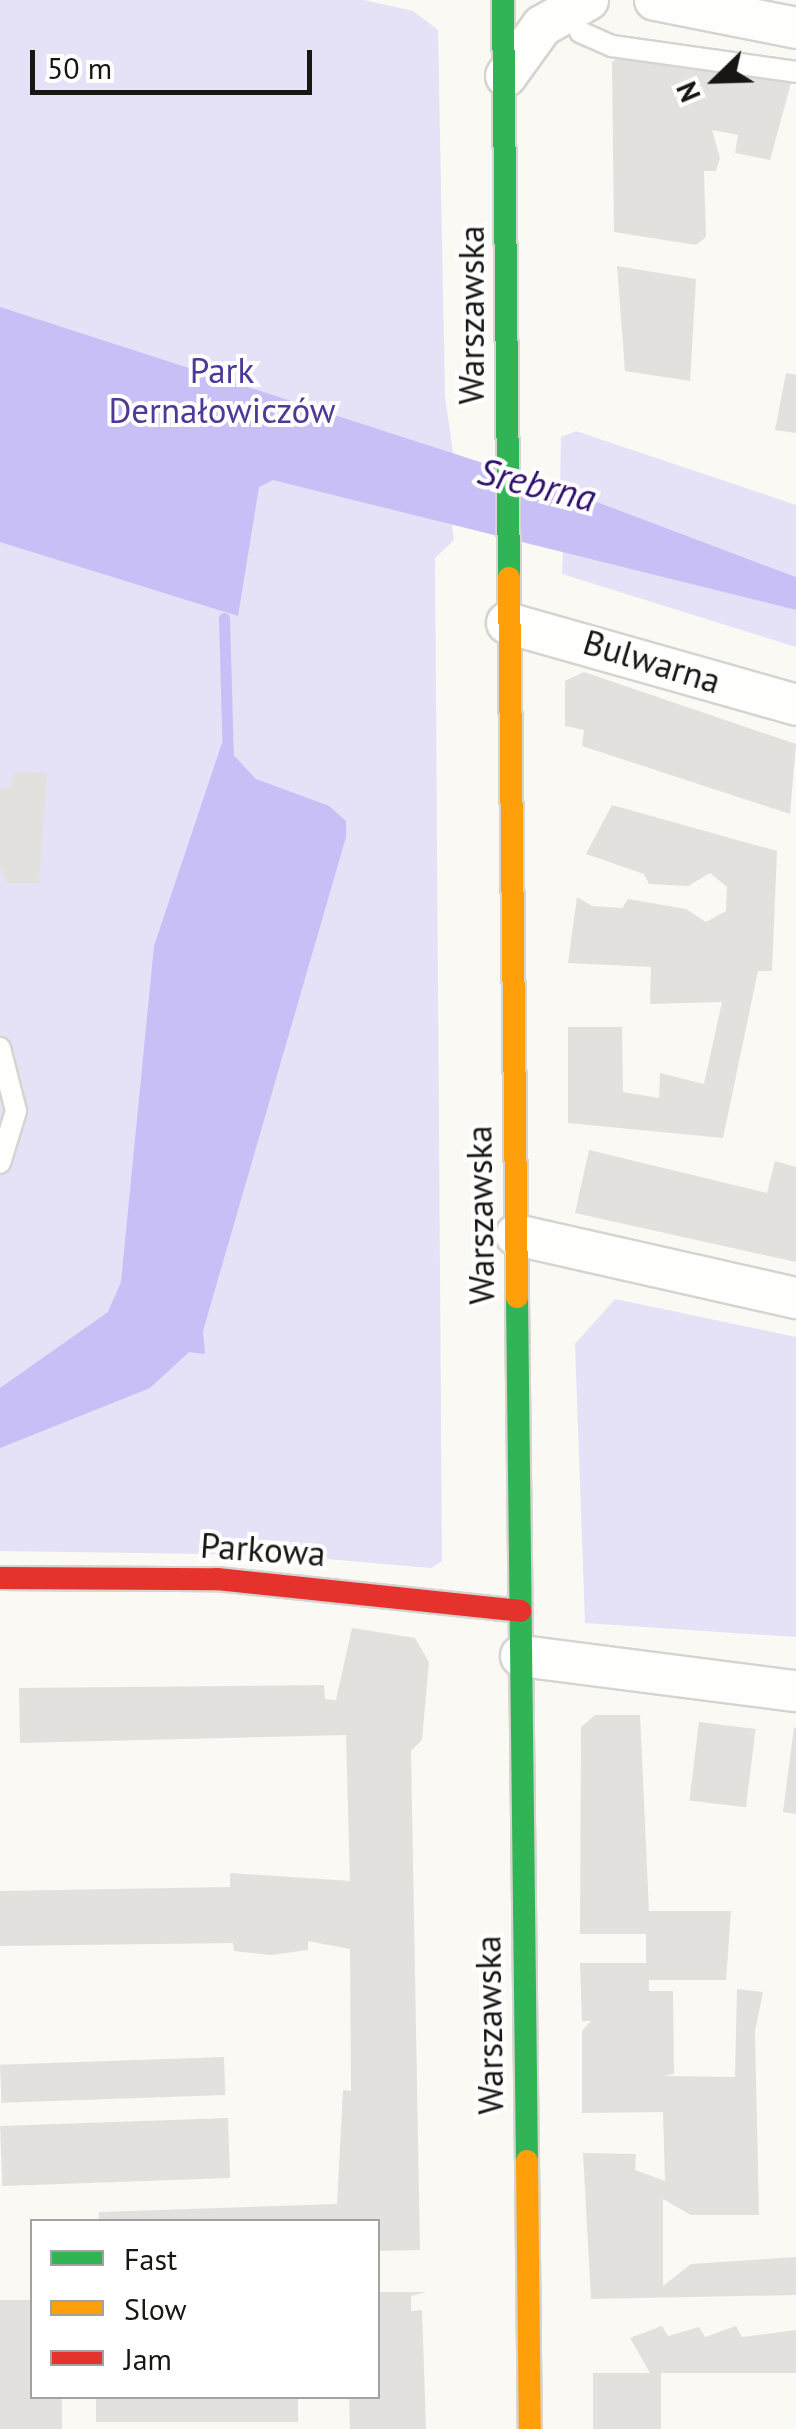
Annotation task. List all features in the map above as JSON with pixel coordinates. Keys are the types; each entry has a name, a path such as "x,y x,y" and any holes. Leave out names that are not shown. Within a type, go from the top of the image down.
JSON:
{"main road":[{"name":"Warszawska","path":"503,0 506,566 530,2429"},
{"name":"Parkowa","path":"0,1578 217,1578 520,1610"}],"street":[{"path":"655,0 796,28"},
{"path":"506,76 542,26 584,16"},
{"name":"Bulwarna","path":"507,624 796,705"},
{"path":"516,1236 796,1298"},
{"path":"521,1656 796,1691"}],"lane":[{"path":"584,16 612,46 796,72"},
{"path":"0,1048 16,1110 0,1163"}],"green space":[{"name":"Park Dernałowiczów","path":"0,0 364,0 413,11 438,30 445,397 454,459 441,455 437,520 452,525 454,540 435,558 442,1561 431,1568 281,1555 0,1551"},
{"path":"576,431 796,505 796,577 560,488 561,437"},
{"path":"563,551 796,610 796,647 562,574"},
{"path":"615,1299 796,1337 796,1637 585,1623 575,1344"}],"water":[{"name":"Srebrna","path":"0,307 560,488 796,577 796,610 273,480 259,487 238,616 0,542"},
{"path":"222,743 256,779 329,806 346,821 346,837 203,1331 205,1354 189,1352 150,1388 0,1448 0,1388 108,1312 121,1282 154,946"}],"building":[{"path":"628,51 791,83 770,160 735,153 738,135 712,130 720,158 716,171 704,171 706,237 696,245 614,232 612,62"},
{"path":"617,266 696,279 690,381 625,371"},
{"path":"786,373 796,375 796,433 775,430"},
{"path":"584,672 796,744 790,814 582,746 584,730 565,726 565,681"},
{"path":"13,772 47,773 39,883 5,883 0,865 0,788 12,788"},
{"path":"612,805 777,851 772,971 758,971 723,1138 568,1123 568,1027 622,1027 623,1092 659,1098 660,1073 704,1084 722,1002 650,1004 651,967 568,963 577,897 592,906 622,908 628,899 686,909 706,922 726,911 727,887 710,873 688,886 649,884 644,874 586,854"},
{"path":"589,1150 767,1193 775,1161 796,1167 796,1262 575,1213"},
{"path":"352,1628 415,1638 429,1662 422,1740 411,1751 420,2250 380,2251 380,2219 99,2219 99,2212 337,2204 343,2090 351,2091 350,1949 308,1941 308,1950 271,1955 234,1951 233,1943 0,1946 0,1891 230,1887 230,1873 350,1881 346,1735 20,1743 19,1688 324,1685 325,1699 336,1700"},
{"path":"595,1715 640,1715 649,1911 731,1911 726,1980 649,1980 649,1991 673,1991 674,2074 664,2076 735,2077 737,1989 763,1992 755,2031 759,2215 691,2215 663,2199 663,2286 691,2264 796,2257 796,2295 591,2299 583,2153 636,2154 635,2170 665,2181 663,2112 582,2113 582,2031 591,2021 582,2021 580,1963 646,1963 646,1934 580,1934 581,1727"},
{"path":"699,1722 756,1729 746,1807 689,1800"},
{"path":"796,1728 796,1814 783,1812"},
{"path":"224,2057 225,2095 1,2103 0,2065"},
{"path":"228,2118 230,2178 2,2186 0,2126"},
{"path":"380,2292 427,2292 411,2296 411,2311 422,2310 426,2429 350,2429 349,2399 380,2399"},
{"path":"0,2300 30,2300 30,2399 62,2399 62,2429 0,2429"},
{"path":"662,2326 668,2336 699,2327 705,2337 736,2326 742,2337 796,2330 796,2373 661,2373 661,2429 593,2429 593,2373 650,2373 630,2338"},
{"path":"96,2399 298,2399 298,2422 96,2422"}],"waterway":[{"path":"224,618 228,761"}],"traffic: fast":[{"path":"503,0 509,578"},
{"path":"517,1297 527,2161"}],"traffic: slow":[{"path":"509,578 517,1297"},
{"path":"527,2161 530,2429"}],"traffic: jam":[{"path":"0,1578 217,1579 520,1611"}]}
